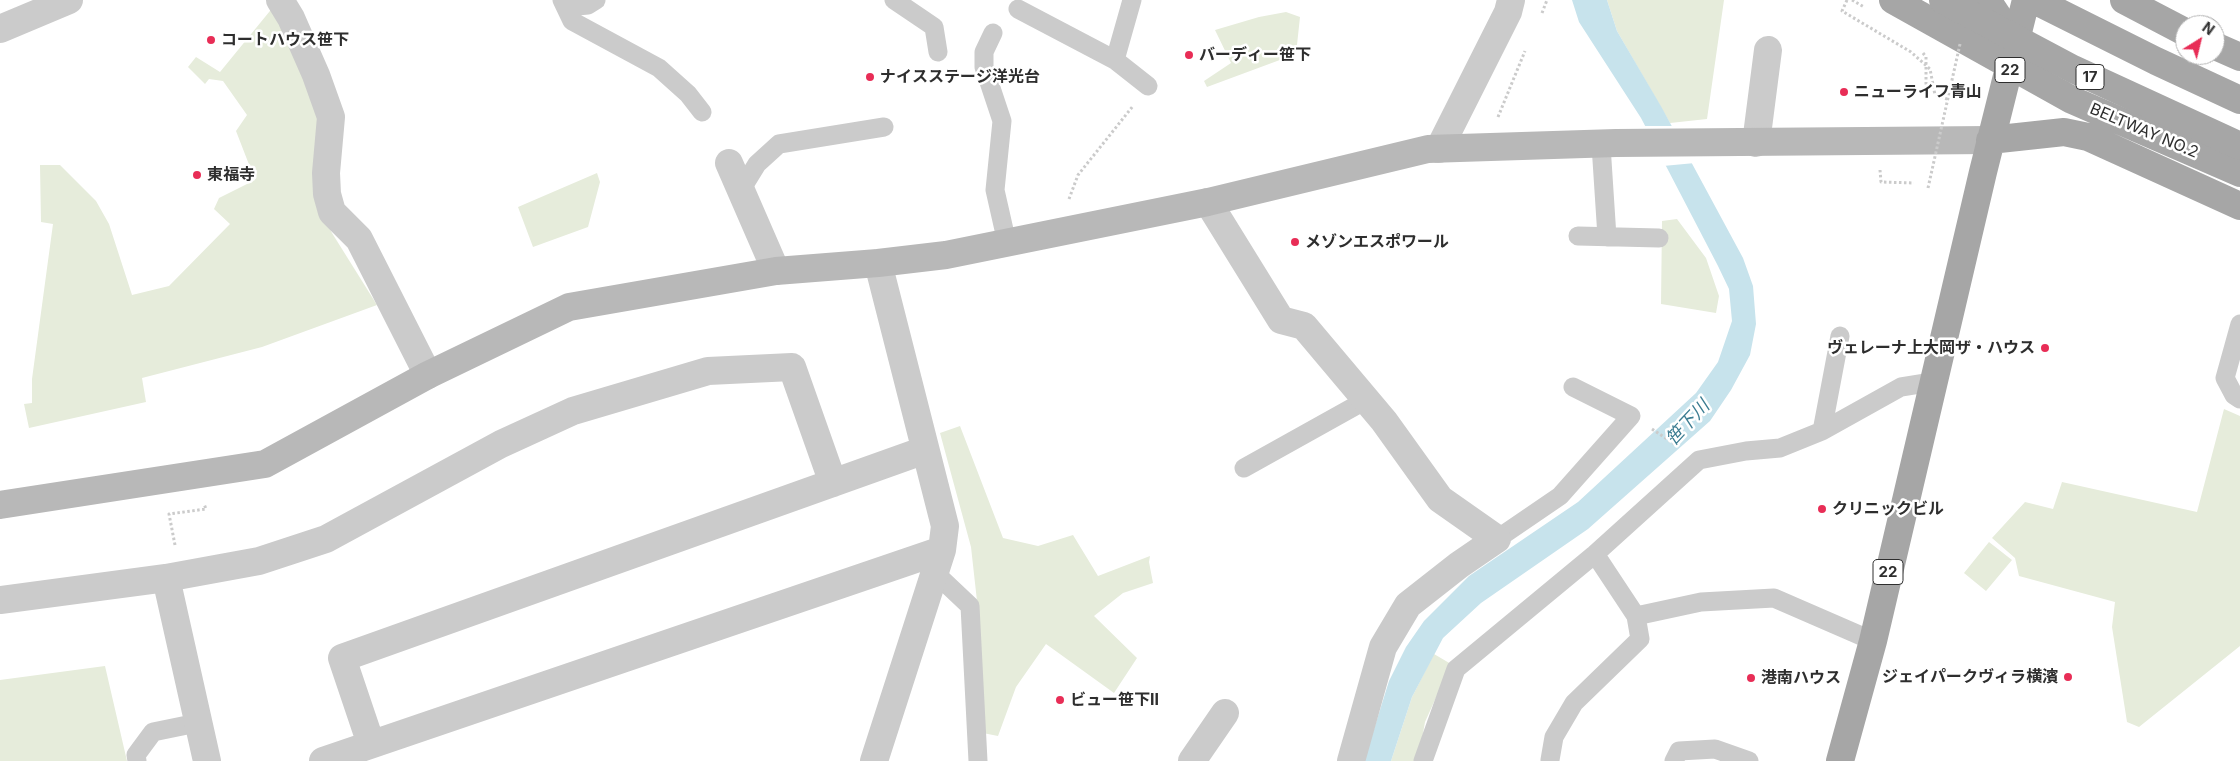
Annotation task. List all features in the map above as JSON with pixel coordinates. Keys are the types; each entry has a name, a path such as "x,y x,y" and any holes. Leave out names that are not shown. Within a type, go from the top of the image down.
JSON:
{"main road":[{"name":"BELTWAY NO.2","path":"1892,0 2072,100 2240,172"},
{"name":"BELTWAY NO.2","path":"1943,0 2073,69 2240,146"},
{"path":"1987,0 1997,15 2011,65"},
{"name":"22","path":"1840,761 1873,641 1932,382 1990,140 2011,65 2026,0"},
{"path":"2034,0 2156,61 2240,100"},
{"path":"2124,0 2175,27"},
{"path":"2225,50 2240,57"},
{"path":"1990,140 2064,132 2088,136 2240,206"}],"street":[{"path":"0,29 69,0"},
{"path":"280,0 291,18 316,75 331,117 326,173 327,194 332,212 359,239 428,375"},
{"path":"1439,148 1508,12 1511,0"},
{"path":"1756,142 1768,50"},
{"path":"0,505 265,464 428,375 569,307 776,271 878,263 946,255 1208,202 1428,149 1609,144 1990,140"},
{"path":"729,163 776,271"},
{"path":"1208,202 1281,320 1304,326 1384,421 1440,499 1497,539 1459,565 1408,605 1383,647 1351,761"},
{"path":"877,760 938,561 945,526 878,263"},
{"path":"0,600 173,576 259,561 326,539 501,444 573,411 708,371 792,367 833,483"},
{"path":"371,744 342,658 925,450"},
{"path":"323,761 938,561"},
{"path":"173,576 197,723 207,761"},
{"path":"1192,761 1225,713"}],"lane":[{"path":"596,0 588,5 564,3 572,21 659,68 688,94 702,112"},
{"path":"894,0 934,27 938,52"},
{"path":"1115,60 1132,0"},
{"path":"1018,9 1115,60 1148,86"},
{"path":"993,33 984,52 984,66 1002,121 995,190 1007,243"},
{"path":"741,190 757,164 779,144 884,127"},
{"path":"1607,237 1609,144"},
{"path":"1578,236 1659,238"},
{"path":"2240,324 2226,378 2234,396 2240,399"},
{"path":"1822,431 1840,336"},
{"path":"1424,761 1456,669 1595,554 1700,460 1746,451 1780,448 1822,431 1901,387 1932,382"},
{"path":"1497,539 1560,496 1631,416 1573,387"},
{"path":"1244,468 1366,400"},
{"path":"1548,761 1554,737 1574,703 1640,639 1636,616 1595,554"},
{"path":"938,561 970,606 978,761"},
{"path":"1636,616 1701,602 1774,598 1873,641"},
{"path":"137,761 136,755 153,732 197,723"},
{"path":"1674,761 1679,751 1715,749 1750,761"}],"path":[{"path":"1540,17 1547,0"},
{"path":"1848,0 1842,11 1911,52 1930,70 1935,95 1948,99"},
{"path":"1928,188 1962,36"},
{"path":"1485,147 1529,43"},
{"path":"1926,57 1926,87"},
{"path":"1068,200 1078,175 1148,86"},
{"path":"1631,416 1700,460"},
{"path":"173,576 169,514 206,509 195,475"}],"green space":[{"path":"1607,0 1724,0 1707,119 1670,123 1617,31"},
{"path":"274,6 321,121 313,195 332,233 377,305 262,347 142,378 146,402 29,428 24,404 32,403 32,379 53,224 41,222 40,165 60,165 96,201 109,224 132,295 169,286 230,224 214,209 219,198 255,180 236,131 247,115 223,81 209,79 205,84 188,67 196,57 220,72"},
{"path":"1286,12 1300,17 1296,54 1207,87 1204,81 1231,63 1215,30 1259,17"},
{"path":"597,173 600,182 588,227 533,247 518,207"},
{"path":"1677,219 1706,258 1719,296 1716,313 1661,304 1662,221"},
{"path":"2224,409 2240,416 2240,646 2139,727 2127,722 2112,627 2115,602 2019,576 2015,558 1992,538 2025,502 2053,509 2062,482 2197,512"},
{"path":"960,426 1003,538 1038,546 1073,535 1098,576 1150,556 1149,562 1153,583 1123,593 1094,616 1137,658 1114,693 1046,644 1016,687 998,736 983,733 978,610 971,547 940,433"},
{"path":"1989,542 2012,560 1986,591 1964,573"},
{"path":"1434,654 1451,664 1425,722 1418,761 1391,761 1412,697"},
{"path":"105,666 127,761 0,761 0,680"}],"water":[{"name":"笹下川","path":"1572,0 1607,0 1617,31 1662,108 1743,258 1753,286 1756,324 1750,355 1731,390 1710,421 1588,529 1481,603 1443,638 1412,697 1391,761 1364,761 1389,681 1406,647 1424,621 1469,576 1578,502 1696,393 1718,362 1732,321 1729,289 1718,266 1641,118 1579,22"}],"pier":[{"path":"1642,126 1674,126 1695,163 1663,166"}],"place":[{"name":"コートハウス笹下","path":"211,40"},
{"name":"バーディー笹下","path":"1189,55"},
{"name":"ナイスステージ洋光台","path":"870,77"},
{"name":"ニューライフ青山","path":"1844,92"},
{"name":"東福寺","path":"197,175"},
{"name":"メゾンエスポワール","path":"1295,242"},
{"name":"ヴェレーナ上大岡ザ・ハウス","path":"2045,348"},
{"name":"クリニックビル","path":"1822,509"},
{"name":"ジェイパークヴィラ横濱","path":"2068,677"},
{"name":"港南ハウス","path":"1751,678"},
{"name":"ビュー笹下Ⅱ","path":"1060,700"}]}
